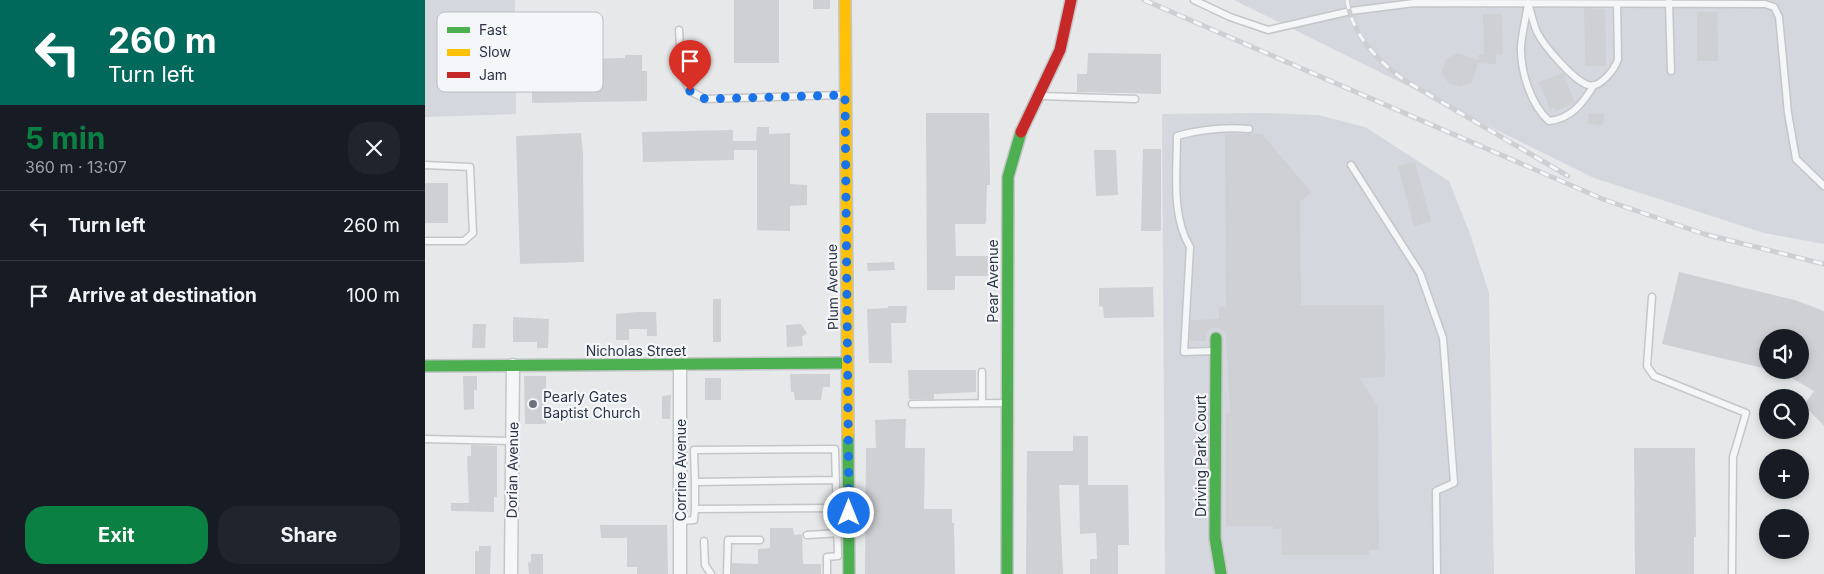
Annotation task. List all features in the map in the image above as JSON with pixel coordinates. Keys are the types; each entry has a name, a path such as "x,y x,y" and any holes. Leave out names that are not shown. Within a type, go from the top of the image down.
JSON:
{"street":[{"name":"Plum Avenue","path":"845,0 847,363 843,532 849,574"},
{"name":"Pear Avenue","path":"1007,574 1008,177 1023,127 1051,75 1069,21 1071,0"},
{"name":"Driving Park Court","path":"1216,338 1215,538 1221,574"},
{"name":"Nicholas Street","path":"425,366 847,363"},
{"name":"Dorian Avenue","path":"511,574 513,365"},
{"name":"Corrine Avenue","path":"680,574 681,365"}],"lane":[{"path":"1194,0 1230,17 1268,30 1351,11 1414,3 1617,4 1669,2 1765,4 1774,7 1779,17 1788,113 1796,159 1824,186"},
{"path":"1669,2 1671,71"},
{"path":"1528,3 1537,32 1547,48 1578,78 1588,85 1594,85"},
{"path":"1528,3 1521,46 1523,63 1532,95 1541,114 1549,121 1560,120 1581,105 1594,85 1604,79 1616,66 1618,59 1617,4"},
{"path":"679,30 682,74 690,91 705,99 845,95"},
{"path":"1040,96 1135,99"},
{"path":"1215,351 1184,352 1190,248 1183,236 1178,209 1177,136 1200,129 1224,127 1249,129"},
{"path":"425,165 470,167 473,234 465,241 425,241"},
{"path":"1351,165 1420,273 1443,338 1454,483 1436,491 1437,574"},
{"path":"1652,297 1647,366 1654,376 1745,413 1733,457 1732,574"},
{"path":"982,372 982,403"},
{"path":"912,404 1007,403"},
{"path":"425,439 513,441"},
{"path":"680,521 695,520 694,450 835,449 837,508 843,532 838,556 827,557 827,574"},
{"path":"695,482 836,480"},
{"path":"695,510 837,508"},
{"path":"807,535 843,532"},
{"path":"727,574 728,540 760,540"},
{"path":"704,541 705,565 711,574"}],"shaded area":[{"path":"425,0 515,0 515,12 437,12 437,92 516,92 516,114 425,117"},
{"path":"1234,0 1824,0 1824,244 1764,233 1594,178"},
{"path":"1263,113 1318,115 1365,127 1449,181 1470,234 1489,293 1494,574 1165,574 1162,114"}],"building":[{"path":"734,0 779,0 779,63 734,63"},
{"path":"813,0 830,0 830,9 813,9"},
{"path":"1584,8 1605,9 1606,66 1585,66"},
{"path":"1697,12 1717,12 1718,61 1697,61"},
{"path":"1483,14 1502,14 1503,54 1496,55 1496,64 1478,63 1472,82 1460,87 1448,83 1444,75 1441,75 1446,59 1458,53 1478,60 1478,55 1484,54"},
{"path":"1088,53 1161,54 1161,94 1077,92 1077,74 1087,74"},
{"path":"625,55 642,55 642,71 647,71 647,101 532,103 532,92 603,92 603,59 625,58"},
{"path":"1563,73 1575,103 1556,111 1554,107 1550,109 1539,82"},
{"path":"926,113 989,113 990,185 987,185 986,221 985,224 955,224 956,256 988,256 988,276 955,276 955,290 927,290"},
{"path":"1589,113 1604,114 1603,125 1588,124"},
{"path":"757,127 769,127 769,134 790,133 790,184 807,185 807,205 790,206 790,231 757,230 757,150 734,150 734,160 643,162 642,132 733,130 733,141 756,141"},
{"path":"581,133 583,154 584,262 520,264 516,136"},
{"path":"1225,134 1262,134 1311,192 1300,202 1301,305 1384,305 1385,377 1360,378 1378,407 1379,550 1369,550 1369,555 1282,555 1281,529 1273,529 1273,526 1226,526 1226,413 1230,413 1226,333 1216,327 1207,332 1205,341 1190,341 1191,320 1219,319 1219,307 1226,307"},
{"path":"1143,149 1161,149 1161,231 1141,231"},
{"path":"1094,150 1116,150 1118,195 1096,196"},
{"path":"1415,162 1431,221 1414,226 1398,166"},
{"path":"425,183 448,183 448,223 425,223"},
{"path":"894,262 895,270 868,271 867,263"},
{"path":"1679,272 1795,300 1824,311 1824,426 1809,410 1809,398 1814,391 1793,379 1809,379 1809,329 1759,329 1759,367 1662,344"},
{"path":"1153,287 1154,317 1104,318 1103,307 1099,306 1099,288"},
{"path":"713,299 721,299 721,342 713,342"},
{"path":"888,306 907,306 906,323 891,323 892,363 869,363 867,309 888,308"},
{"path":"656,312 657,336 647,336 647,329 629,329 629,340 616,340 616,314"},
{"path":"513,317 549,319 548,348 537,348 537,342 513,342"},
{"path":"473,324 486,324 485,348 472,348"},
{"path":"801,324 807,333 802,337 803,346 787,347 786,325"},
{"path":"908,370 976,370 976,392 934,394 934,399 909,399"},
{"path":"790,374 830,374 830,387 823,387 821,400 795,400 794,392 791,392"},
{"path":"463,376 477,376 477,390 474,390 474,409 464,410"},
{"path":"524,376 546,376 546,424 525,424"},
{"path":"705,378 721,378 721,400 705,400"},
{"path":"671,395 670,419 662,419 662,396"},
{"path":"906,419 905,448 925,448 924,509 952,509 955,574 865,574 866,448 876,448 875,420"},
{"path":"1073,436 1088,436 1088,485 1128,485 1129,545 1118,545 1118,574 1090,574 1090,559 1097,559 1096,533 1080,534 1079,485 1059,485 1063,574 1026,574 1027,451 1073,451"},
{"path":"471,445 497,446 497,497 494,497 494,512 451,511 451,503 469,503 467,456 471,456"},
{"path":"1634,448 1695,448 1696,537 1694,537 1694,574 1635,574"},
{"path":"600,525 667,525 668,574 637,574 637,567 627,567 627,538 601,538"},
{"path":"770,528 793,528 794,535 802,534 803,564 821,564 821,574 732,574 732,563 758,564 758,549 770,548"},
{"path":"479,546 491,546 490,574 475,574 475,551 479,551"},
{"path":"531,554 543,554 543,574 529,574 528,563 531,562"}],"railway":[{"path":"1144,0 1605,200 1704,234 1824,264"},
{"path":"1347,0 1354,24 1367,46 1384,64 1404,80 1568,176"}],"traffic: fast":[{"path":"1007,574 1008,177 1021,132"},
{"path":"1216,338 1215,538 1221,574"},
{"path":"425,366 847,363"},
{"path":"848,436 849,574"}],"traffic: slow":[{"path":"845,0 848,436"}],"traffic: jam":[{"path":"1021,132 1060,50 1071,0"}],"place":[{"name":"Pearly Gates Baptist Church","path":"533,404"}],"route":[{"path":"690,91 705,99 845,95 849,513"}]}
